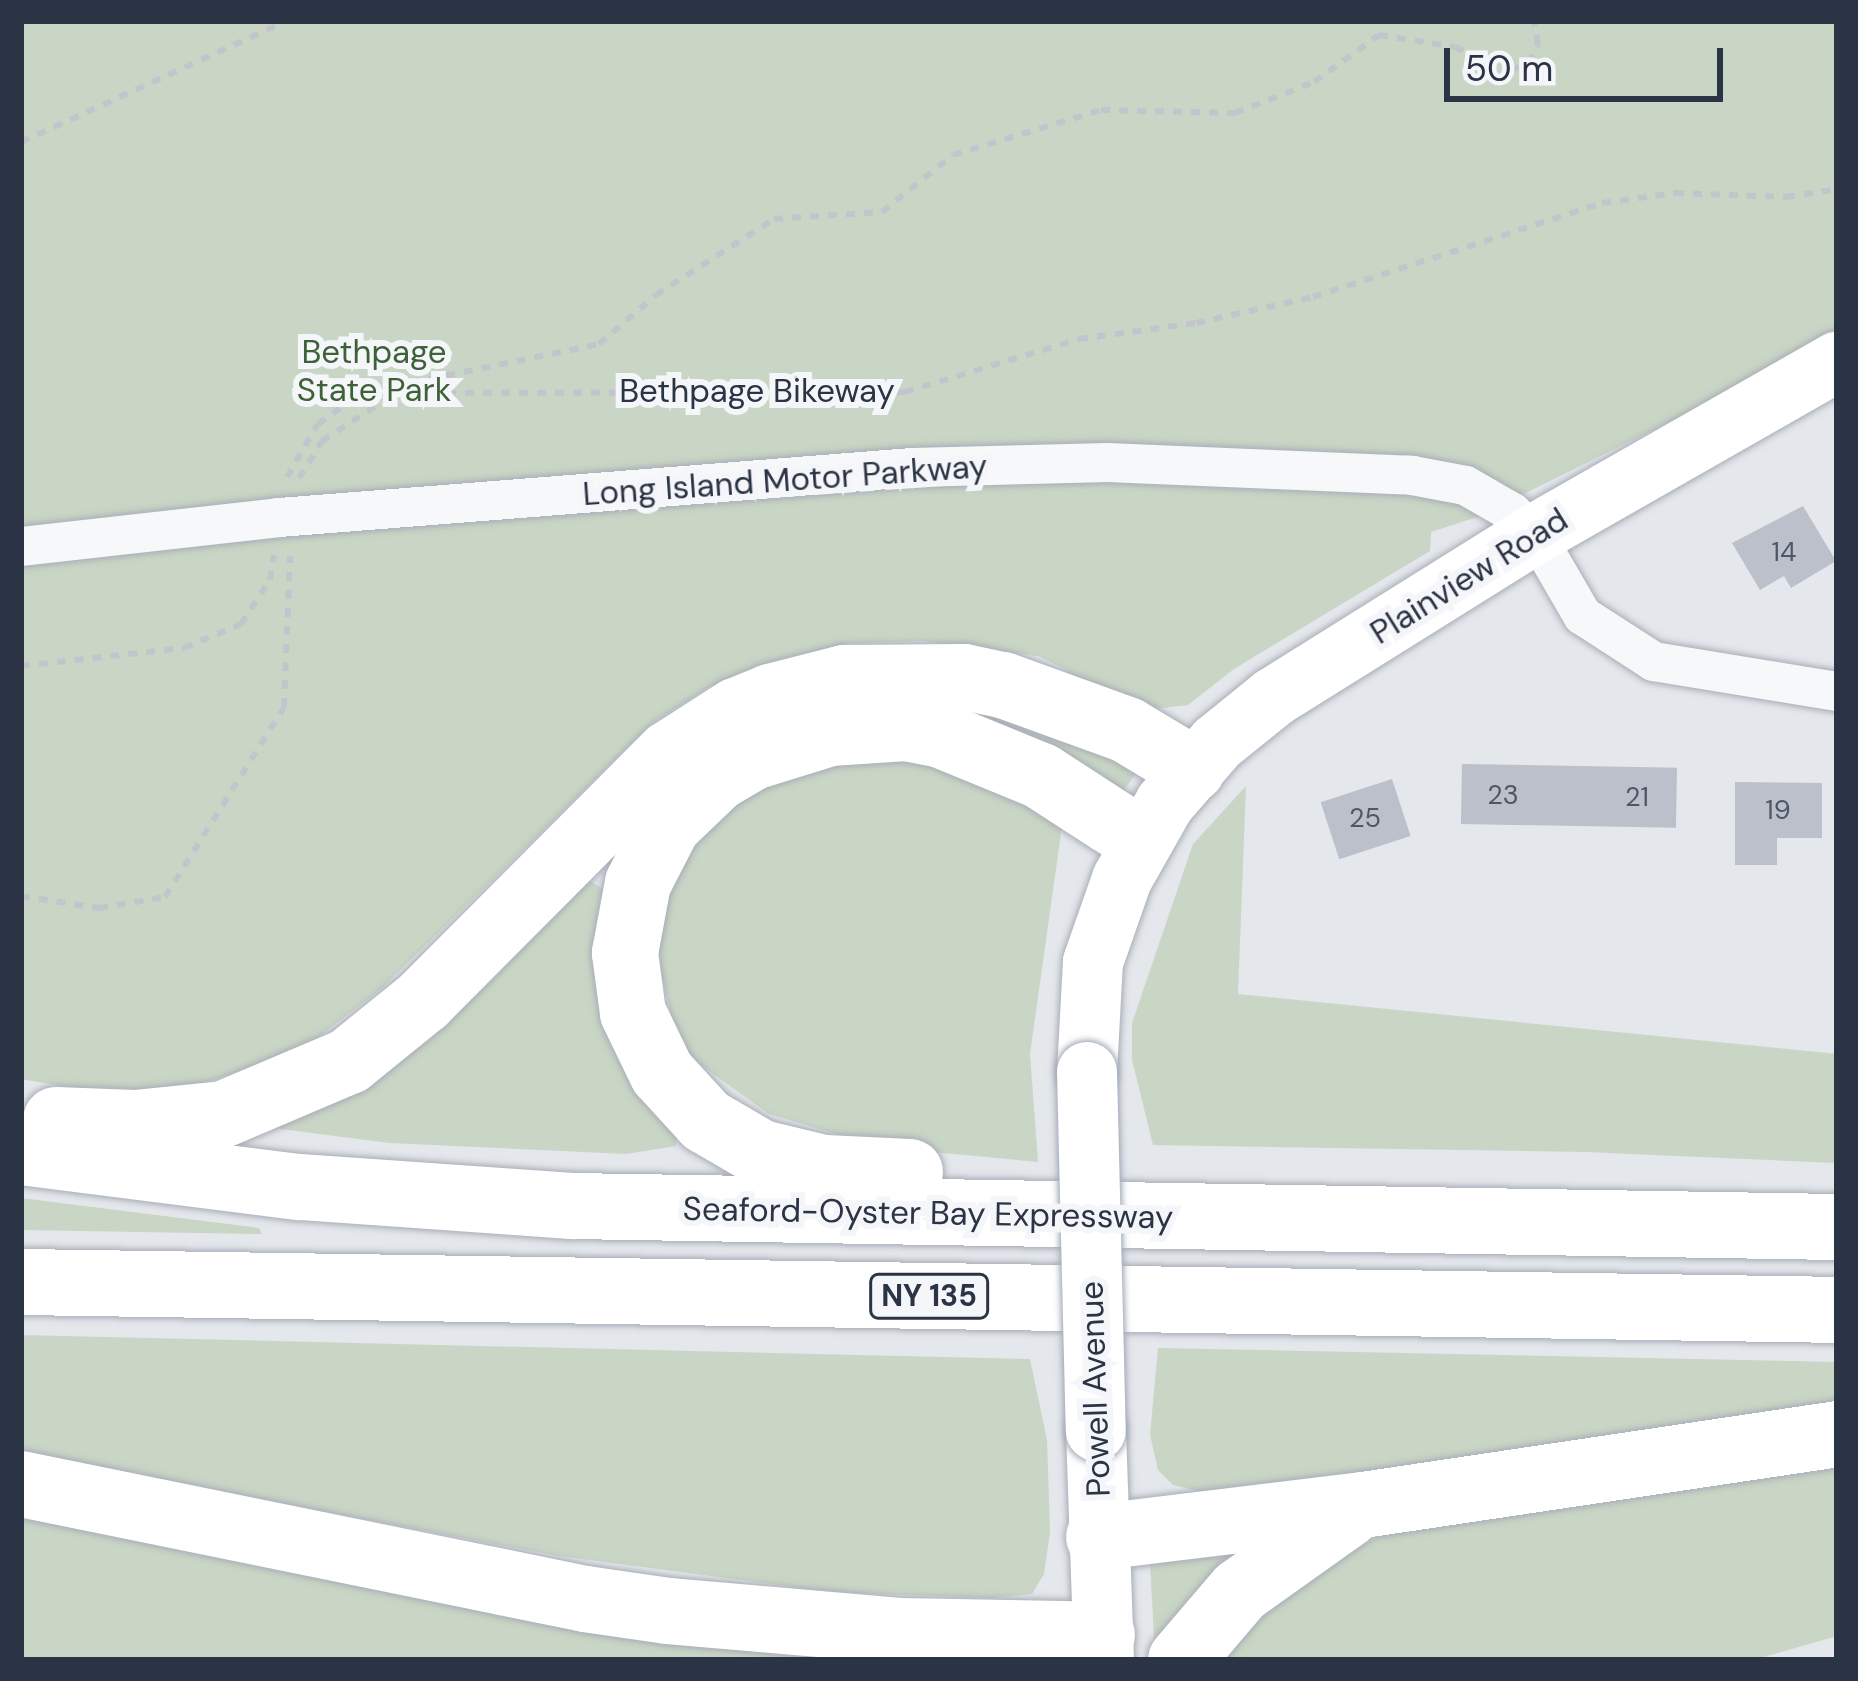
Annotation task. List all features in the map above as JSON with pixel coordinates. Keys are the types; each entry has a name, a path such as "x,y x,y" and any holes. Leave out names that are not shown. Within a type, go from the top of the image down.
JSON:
{"highway":[{"path":"21,1118 135,1123 224,1114 267,1100 349,1061 423,1001 669,754 736,711 770,697 844,678 964,677 1022,691 1127,730 1192,769"},
{"path":"1140,840 1041,776 941,735 870,728 790,743 717,778 668,825 638,883 625,952 627,984 644,1044 662,1073 706,1121 761,1153 824,1168 916,1173 1186,1217"},
{"name":"Seaford-Oyster Bay Expressway","path":"21,1152 433,1199 772,1213 1837,1227"},
{"name":"NY 135","path":"21,1282 1837,1310"},
{"path":"1100,1537 1363,1505 1837,1434"},
{"path":"21,1484 585,1599 668,1611 1103,1647"},
{"path":"1180,1660 1240,1591 1305,1540 1363,1505"}],"main road":[{"name":"Plainview Road","path":"1140,840 1192,769 1274,698 1535,533 1837,362"},
{"name":"Powell Avenue","path":"1103,1647 1087,1072 1094,962 1140,840"}],"street":[{"name":"Long Island Motor Parkway","path":"21,546 284,517 912,467 1107,462 1412,475 1465,485 1512,512 1535,533"},
{"path":"1535,533 1582,615 1653,661 1837,691"}],"path":[{"path":"21,142 286,21"},
{"path":"21,896 99,908 166,897 284,707 284,517 294,485 322,441 411,383 599,344 656,295 774,219 882,212 953,155 1101,110 1235,113 1314,82 1379,35 1455,47 1510,70 1529,63 1538,44 1534,21"},
{"name":"Bethpage Bikeway","path":"21,666 184,648 241,625 270,580 289,470 318,424 347,403 391,396 905,392 1079,339 1196,323 1313,297 1602,203 1675,194 1786,197 1837,189"}],"green space":[{"name":"Bethpage State Park","path":"21,21 1837,21 1837,339 1477,517 1431,532 1430,551 1234,669 1188,705 1136,711 1102,687 1069,677 1067,670 1038,656 922,641 848,643 709,687 652,723 382,988 299,1052 186,1088 96,1092 21,1079"},
{"path":"985,696 1139,769 1122,793 981,721"},
{"path":"883,754 975,774 1062,826 1030,1054 1038,1162 880,1147 769,1114 680,1050 655,949 682,847 751,780"},
{"path":"1246,786 1238,994 1837,1054 1837,1163 1586,1152 1153,1145 1132,1060 1132,1023 1193,844"},
{"path":"580,874 607,892 677,1133 676,1146 626,1154 389,1143 258,1126"},
{"path":"21,1198 259,1228 262,1234 21,1230"},
{"path":"21,1335 1030,1359 1047,1440 1050,1532 1044,1574 1032,1594 992,1598 833,1592 559,1556 21,1454"},
{"path":"1158,1348 1837,1362 1837,1412 1292,1489 1199,1491 1173,1485 1158,1470 1150,1435"},
{"path":"1837,1468 1837,1636 1754,1660 1209,1660 1231,1621 1340,1554 1421,1519"},
{"path":"21,1517 979,1660 21,1660"},
{"path":"1284,1531 1155,1654 1150,1564 1164,1562 1165,1545"}],"building":[{"path":"1803,506 1836,561 1791,588 1784,576 1760,590 1732,543"},
{"path":"1462,764 1677,768 1676,828 1461,824"},
{"path":"1392,779 1411,836 1339,859 1321,802"},
{"path":"1735,782 1822,783 1822,838 1777,838 1777,865 1735,865"}]}
